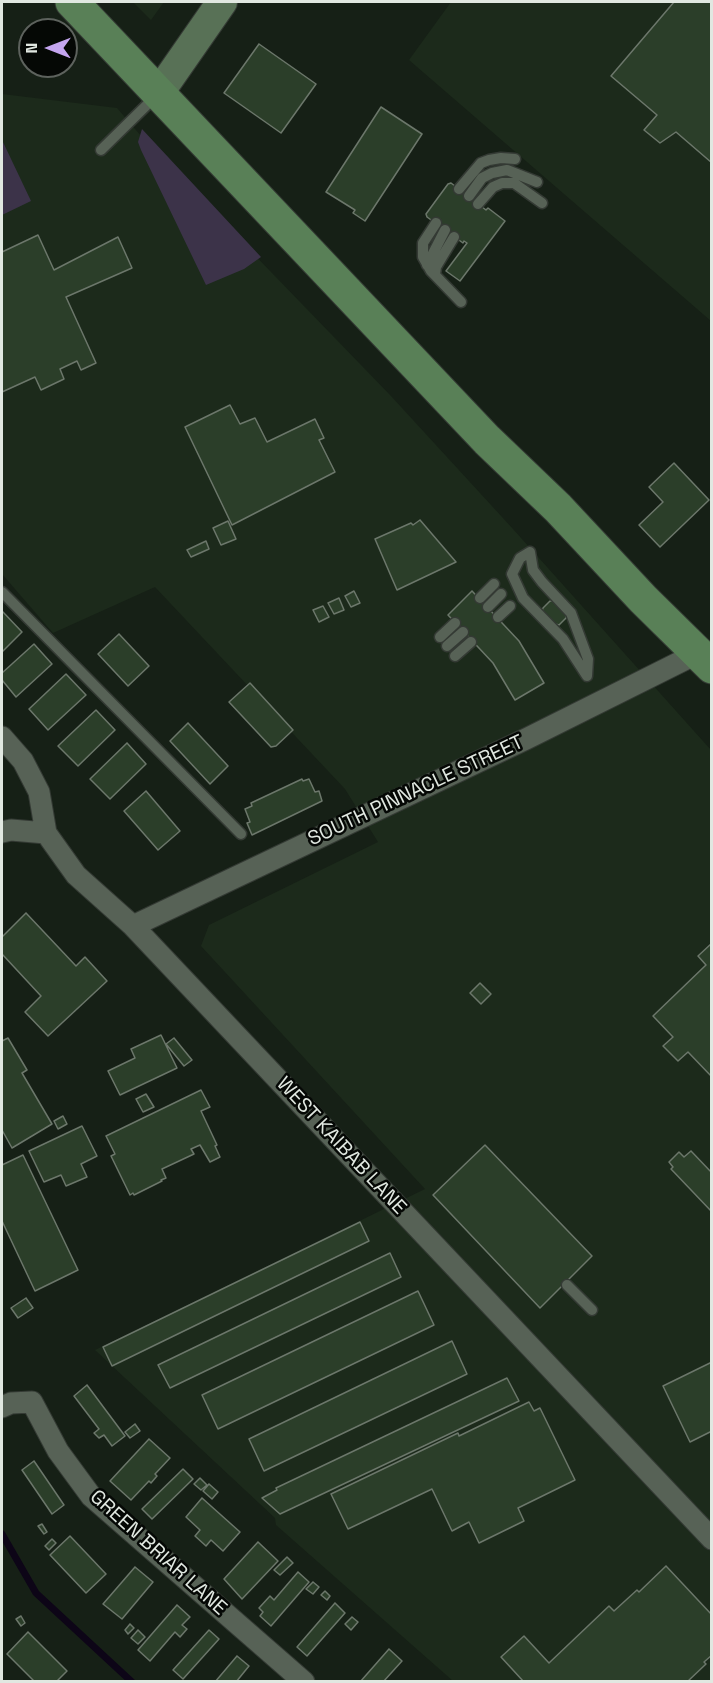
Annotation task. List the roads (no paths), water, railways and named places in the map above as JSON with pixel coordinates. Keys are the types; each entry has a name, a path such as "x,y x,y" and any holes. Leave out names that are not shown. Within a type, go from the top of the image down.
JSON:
{"main road":[{"path":"72,2 463,416 558,508 705,660"}],"street":[{"path":"158,94 222,2"},
{"name":"SOUTH PINNACLE STREET","path":"133,926 526,739 705,660"},
{"name":"WEST KAIBAB LANE","path":"2,737 23,762 39,792 46,834 76,875 133,926 711,1539"},
{"path":"2,832 11,830 46,834"},
{"name":"GREEN BRIAR LANE","path":"2,1407 11,1403 32,1402 58,1451 91,1496 304,1682"}],"lane":[{"path":"101,150 158,94"},
{"path":"459,189 481,163 501,158 515,159"},
{"path":"469,196 482,178 492,173 507,170 537,182"},
{"path":"478,204 493,187 502,183 514,183 542,204"},
{"path":"435,274 445,230 427,265 435,274 460,302"},
{"path":"530,552 533,570 571,613 588,659 586,676 563,639 523,598 512,574 520,558 530,552"},
{"path":"480,598 494,584"},
{"path":"2,592 241,834"},
{"path":"488,607 501,594"},
{"path":"498,616 510,606"},
{"path":"440,637 459,627 447,646"},
{"path":"455,656 471,642"},
{"path":"567,1285 592,1310"}],"waterway":[{"path":"2,1534 36,1593 132,1682"}]}
